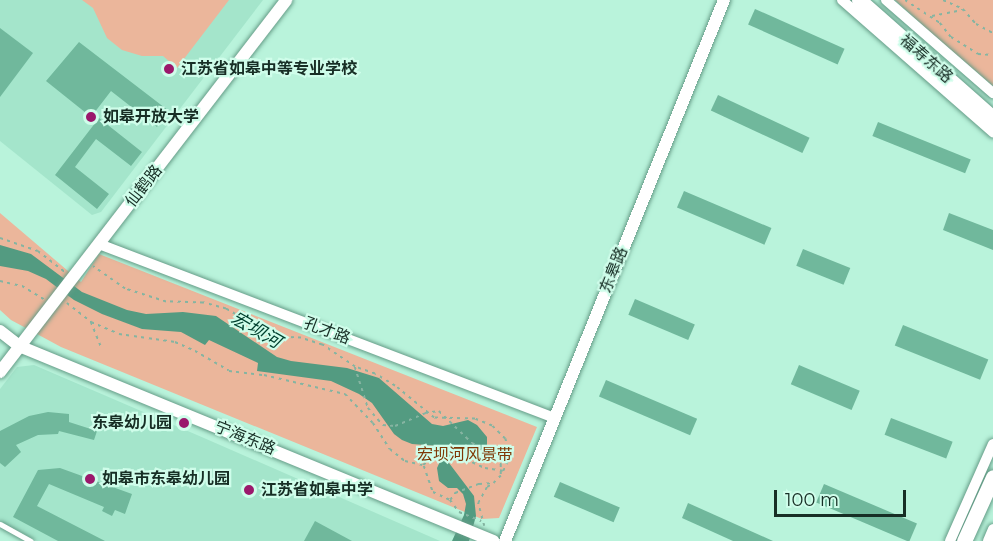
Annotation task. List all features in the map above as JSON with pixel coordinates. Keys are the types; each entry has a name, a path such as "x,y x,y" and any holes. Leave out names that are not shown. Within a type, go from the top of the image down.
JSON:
{"main road":[{"name":"福寿东路","path":"859,0 993,118"},
{"name":"福寿东路","path":"872,0 993,105"},
{"path":"964,541 993,477"},
{"path":"975,541 993,502"}],"street":[{"name":"仙鹤路","path":"0,372 286,0"},
{"name":"东皋路","path":"506,541 724,0"},
{"path":"842,0 993,132"},
{"path":"886,0 993,93"},
{"name":"孔才路","path":"99,244 555,418"},
{"name":"宁海东路","path":"0,331 20,346 493,541"},
{"path":"950,541 993,444"},
{"path":"988,541 993,529"}],"lane":[{"path":"0,524 30,541"}],"path":[{"path":"905,0 931,16 951,38 978,54 993,55"},
{"path":"943,0 963,9 976,24 993,33"},
{"path":"931,16 963,9"},
{"path":"0,238 38,252 72,279"},
{"path":"85,262 125,289 166,302 203,303 226,309 274,337 301,339 322,345 355,368 375,374 395,386 434,418 475,419 492,426 506,439 510,456 503,471 485,468 459,456 437,453 423,465"},
{"path":"0,281 22,286 55,301 67,303 91,322 119,334 175,342 229,371 275,377 345,394 373,423 390,449 405,461 423,465"},
{"path":"91,322 102,349"},
{"path":"355,368 368,408 383,425 395,426 425,413 439,411 463,436 501,464 501,476 487,487 478,503 481,521 459,512 450,500 434,492 423,465"},
{"path":"450,500 455,493 479,484 494,483"}],"shaded area":[{"path":"0,0 263,0 101,212 92,215 0,141"},
{"path":"0,245 31,254 82,292 127,310 146,314 183,312 216,316 277,357 347,368 379,378 432,424 443,426 468,420 477,425 487,437 487,446 476,453 466,449 455,451 449,463 474,496 476,516 469,541 452,541 464,515 466,504 463,494 457,488 448,488 439,481 437,468 444,453 437,446 412,444 402,440 394,434 372,403 359,394 331,381 257,371 258,363 209,340 205,345 181,332 142,329 102,314 74,300 46,279 28,271 0,266"},
{"name":"如皋市东皋幼儿园","path":"34,365 440,541 37,541 0,521 0,389 17,367"}],"green space":[{"path":"82,0 229,0 177,68 163,56 142,56 122,50 107,38 93,8"},
{"path":"895,0 993,0 993,86 929,31"},
{"name":"宏坝河风景带","path":"0,213 81,282 99,254 537,427 499,518 482,519 61,347 11,320 0,310"}],"building":[{"path":"755,9 845,49 838,64 748,25"},
{"path":"0,28 33,53 0,97"},
{"path":"79,42 169,111 157,127 111,91 91,117 46,81"},
{"path":"718,95 810,138 802,153 711,110"},
{"path":"99,118 142,152 131,166 96,139 75,167 109,194 97,209 55,175"},
{"path":"878,122 971,159 965,173 872,136"},
{"path":"684,191 771,228 764,245 677,208"},
{"path":"949,213 993,230 993,250 943,230"},
{"path":"803,249 850,268 844,285 796,266"},
{"path":"635,299 695,324 688,340 628,315"},
{"path":"903,325 988,359 980,380 895,345"},
{"path":"799,365 860,391 852,410 791,384"},
{"path":"606,380 697,419 690,435 599,397"},
{"path":"48,412 69,414 69,422 97,431 94,440 59,431 58,434 38,435 16,445 21,452 5,467 0,463 0,431 29,416"},
{"path":"891,418 953,442 946,458 885,435"},
{"path":"60,468 132,494 125,514 115,510 112,516 102,511 104,507 49,484 37,506 105,541 58,541 13,517 38,470"},
{"path":"560,482 620,507 614,522 554,497"},
{"path":"824,484 917,523 910,541 907,541 816,502"},
{"path":"688,503 773,541 733,541 682,518"},
{"path":"315,521 352,541 304,541"}],"place":[{"name":"江苏省如皋中等专业学校","path":"169,69"},
{"name":"如皋开放大学","path":"91,117"},
{"name":"东皋幼儿园","path":"184,423"},
{"name":"如皋市东皋幼儿园","path":"90,479"},
{"name":"江苏省如皋中学","path":"249,490"}],"water label":[{"name":"宏坝河","path":"256,330"}]}
